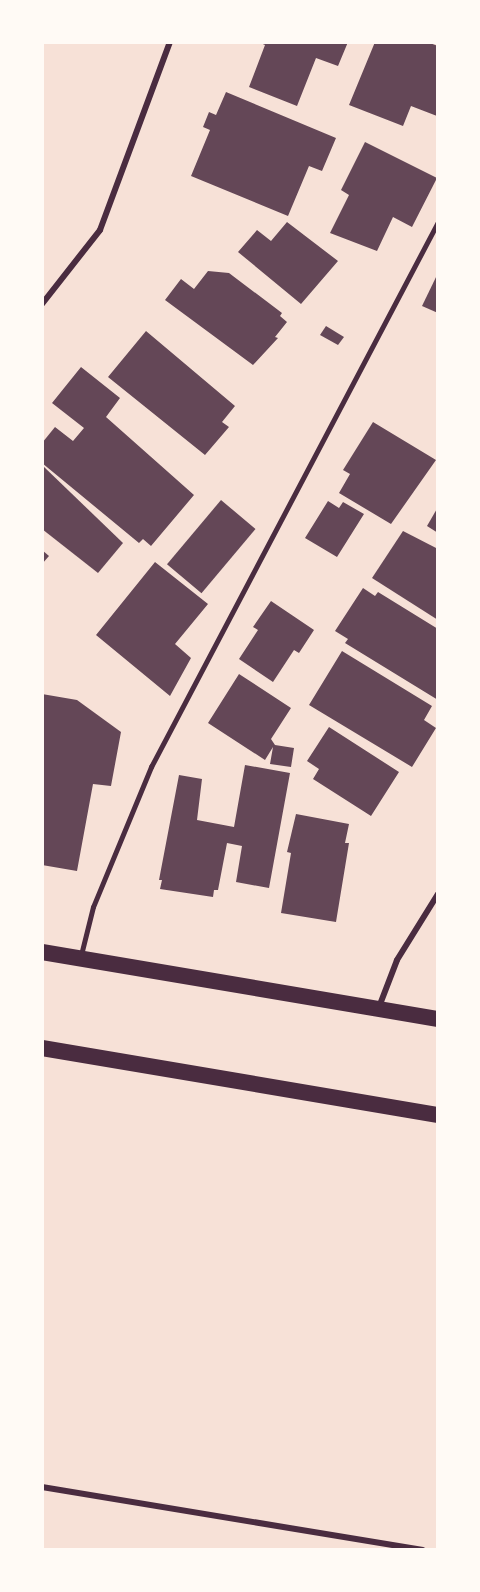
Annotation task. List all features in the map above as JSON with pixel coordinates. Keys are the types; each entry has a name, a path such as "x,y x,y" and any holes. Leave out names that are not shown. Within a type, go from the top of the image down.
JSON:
{"highway":[{"path":"42,952 438,1019"},
{"path":"42,1048 438,1115"}],"street":[{"path":"42,304 100,230 170,42"},
{"path":"379,1008 397,960 438,894"},
{"path":"42,1487 423,1550"}],"lane":[{"path":"80,958 93,907 151,767 438,222"}],"building":[{"path":"258,42 348,42 338,66 316,58 297,106 249,87 265,45"},
{"path":"375,42 427,42 438,46 437,116 411,106 403,126 349,105"},
{"path":"226,92 336,138 322,171 309,166 288,216 191,176 210,130 203,127 209,112 216,115"},
{"path":"365,142 437,178 412,227 393,217 377,251 330,233 349,195 341,190"},
{"path":"287,222 338,261 301,304 238,252 257,230 271,241"},
{"path":"208,271 229,273 282,313 280,316 287,322 275,337 278,338 253,365 165,300 181,279 194,289"},
{"path":"438,273 438,313 422,306"},
{"path":"326,326 344,337 338,345 320,335"},
{"path":"146,331 235,406 222,422 229,427 205,455 108,377"},
{"path":"81,367 120,398 106,417 194,495 151,546 143,539 139,543 42,463 42,443 55,427 73,441 84,428 52,403"},
{"path":"373,422 436,460 391,524 339,493 350,474 343,470"},
{"path":"42,465 123,543 98,573 42,529"},
{"path":"221,500 255,529 201,593 167,564"},
{"path":"328,501 339,508 343,502 364,514 337,557 305,538"},
{"path":"438,507 438,533 427,526"},
{"path":"403,531 438,549 438,620 372,578"},
{"path":"42,550 49,556 42,564"},
{"path":"155,562 208,604 175,644 191,658 170,696 96,635"},
{"path":"363,588 375,596 378,592 438,629 438,700 345,643 348,639 335,631"},
{"path":"271,601 314,630 299,653 294,650 273,682 239,659 258,630 253,627"},
{"path":"342,651 432,706 424,720 436,728 412,767 309,705"},
{"path":"239,674 291,708 271,739 275,745 294,748 291,767 270,764 273,747 265,760 208,723"},
{"path":"42,694 77,700 121,732 111,786 93,784 77,871 42,865"},
{"path":"329,727 399,772 371,816 313,779 319,769 307,761"},
{"path":"245,765 290,773 269,888 236,882 242,846 227,843 218,890 214,890 213,897 160,889 162,880 159,880 179,775 202,779 197,820 234,827"},
{"path":"296,814 349,824 345,843 349,843 336,922 281,913 291,853 287,852"}]}
